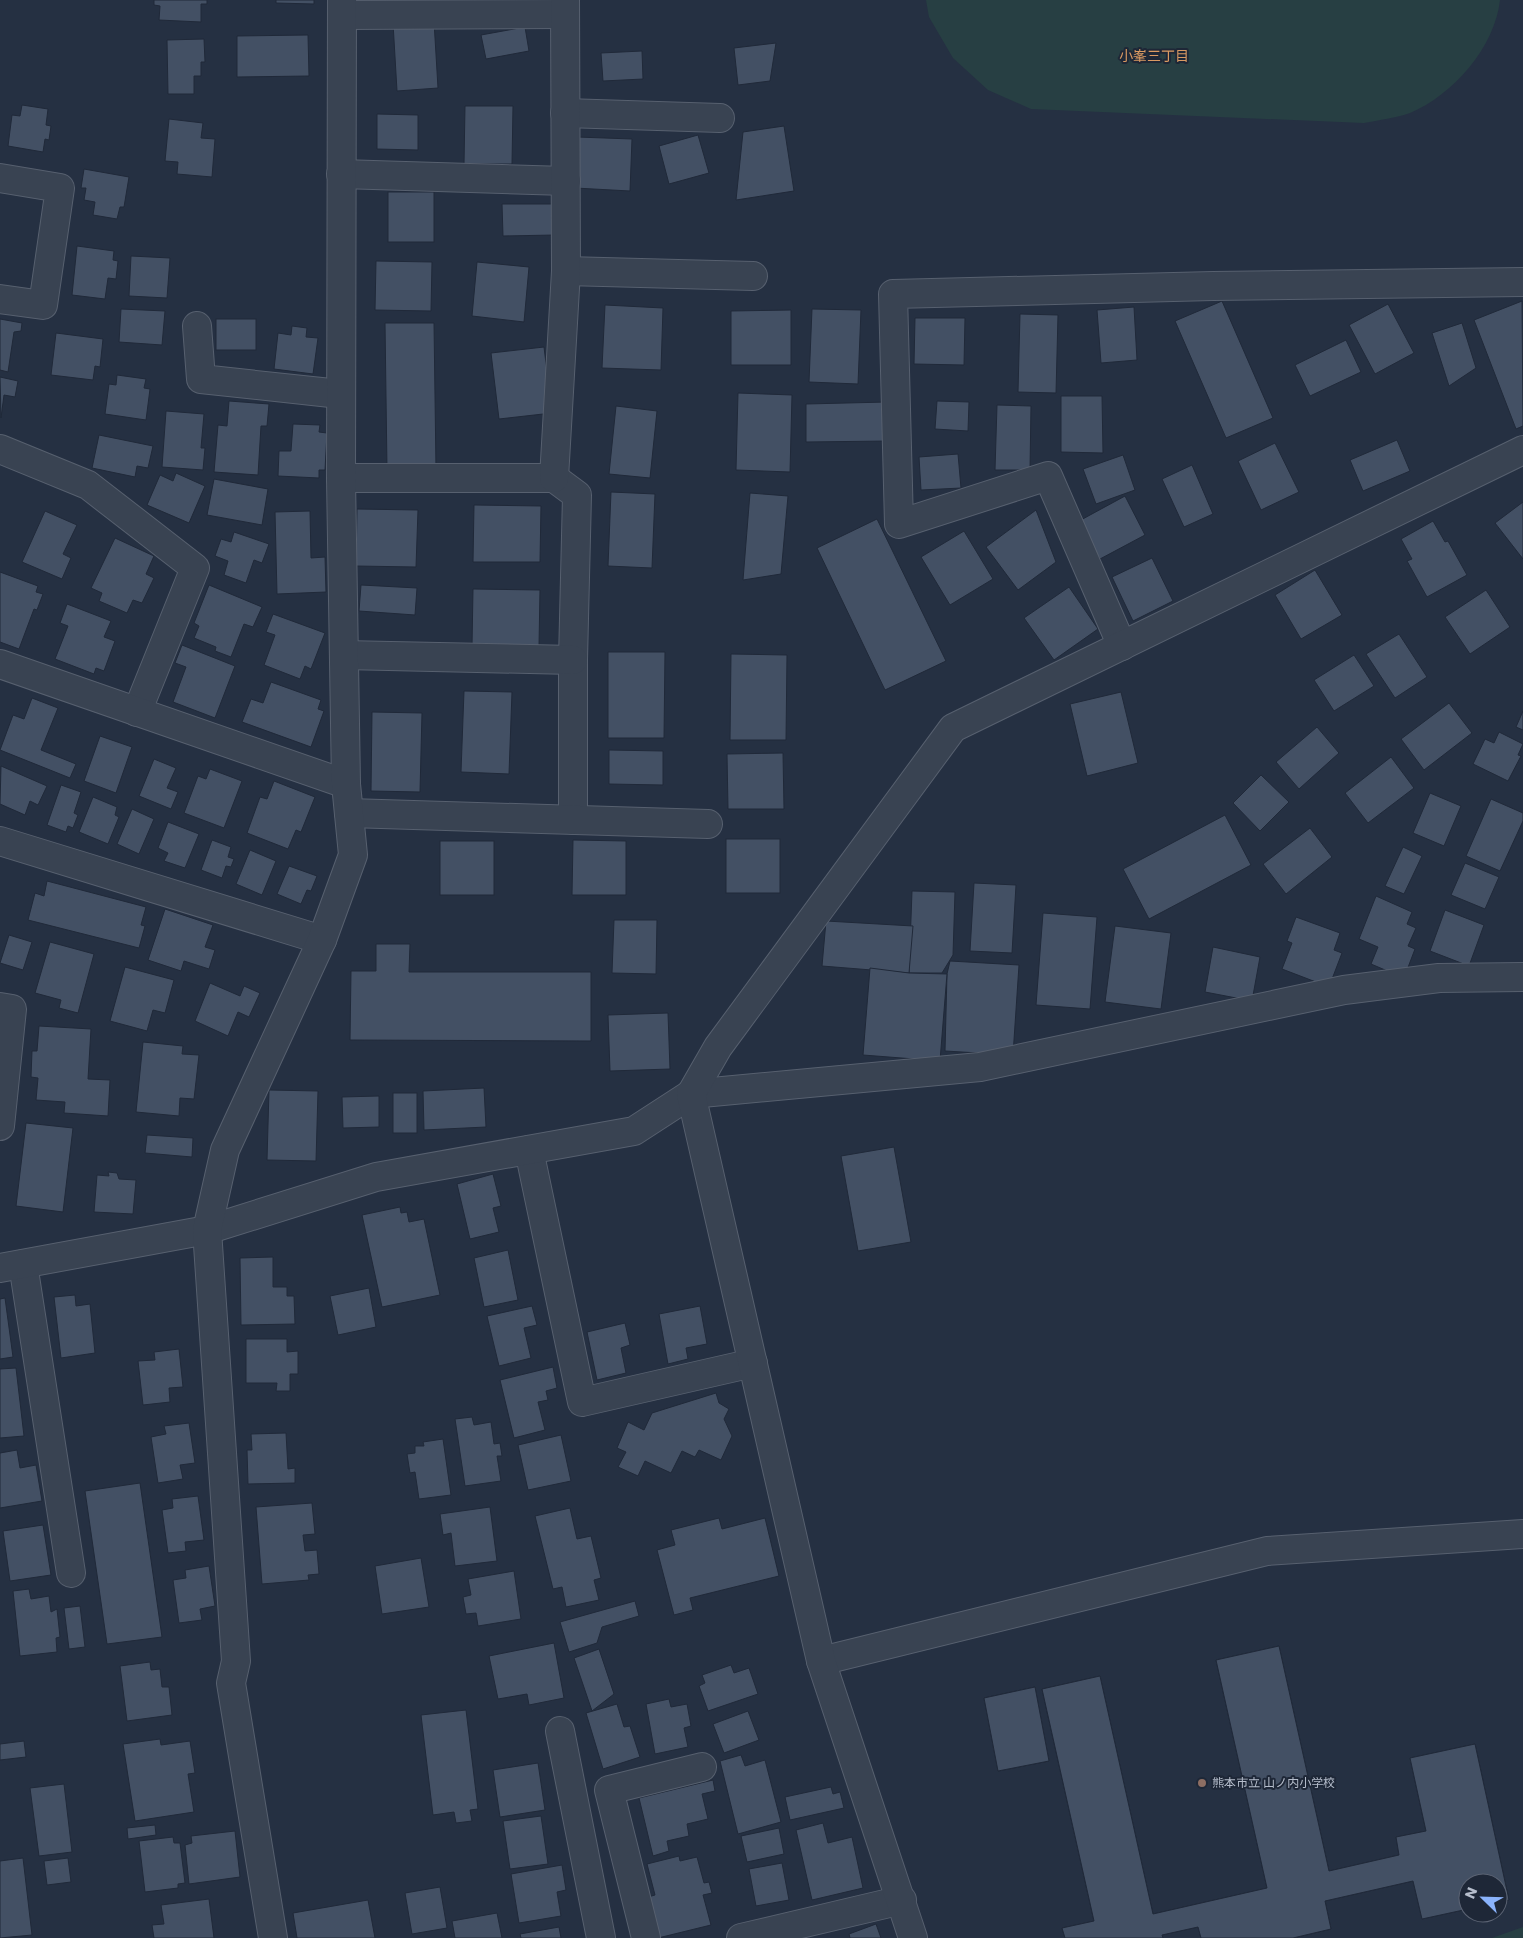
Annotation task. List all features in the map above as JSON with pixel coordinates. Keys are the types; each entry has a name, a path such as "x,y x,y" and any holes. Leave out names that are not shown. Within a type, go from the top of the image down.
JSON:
{"street":[{"path":"273,1938 231,1683 236,1661 207,1230 225,1150 322,940 353,856 346,784 341,478 342,7 565,7 566,271 554,478"},
{"path":"565,113 720,118"},
{"path":"341,174 566,181"},
{"path":"0,178 60,188 43,305 0,300"},
{"path":"566,271 753,276"},
{"path":"1122,646 1048,476 899,524 893,294 1213,286 1523,282"},
{"path":"197,326 201,379 340,394"},
{"path":"0,449 88,485 194,568 137,712"},
{"path":"71,1573 11,1266 207,1230 376,1177 634,1131 691,1094 718,1047 953,728 1523,450"},
{"path":"341,478 554,478 577,495 573,660 573,820"},
{"path":"344,655 573,660"},
{"path":"0,664 346,784"},
{"path":"349,813 708,824"},
{"path":"0,841 322,940"},
{"path":"691,1094 980,1067 1344,990 1439,978 1523,977"},
{"path":"0,1007 12,1009 0,1126"},
{"path":"691,1094 821,1661 902,1900 913,1938"},
{"path":"529,1150 582,1402 753,1363"},
{"path":"821,1661 1267,1551 1523,1534"},
{"path":"560,1731 601,1938"},
{"path":"646,1938 609,1790 702,1767"},
{"path":"741,1938 808,1930 902,1900"}],"green space":[{"path":"926,0 1500,0 1490,35 1481,52 1456,82 1426,105 1410,113 1364,123 1031,109 988,90 953,58 929,17"},
{"path":"1523,1927 1523,1938 1492,1938"}],"building":[{"path":"154,0 207,0 207,4 201,4 201,22 159,20 160,6 154,5"},
{"path":"276,0 314,0 314,4 276,3"},
{"path":"369,0 409,0 408,6 368,3"},
{"path":"434,21 438,88 397,91 393,23"},
{"path":"525,27 529,51 486,59 481,35"},
{"path":"308,35 309,76 237,77 237,36"},
{"path":"204,39 205,62 201,62 201,76 194,76 194,94 168,94 167,40"},
{"path":"776,43 770,81 738,85 734,48"},
{"path":"642,51 643,79 603,81 601,53"},
{"path":"22,105 48,109 46,125 51,126 49,140 45,139 43,152 8,146 12,115 20,116"},
{"path":"465,106 513,106 512,164 464,164"},
{"path":"377,114 418,115 418,150 377,149"},
{"path":"169,119 203,123 201,138 215,139 212,177 177,174 178,162 165,161"},
{"path":"784,126 794,191 736,200 743,132"},
{"path":"698,135 709,173 669,184 659,146"},
{"path":"577,137 632,139 630,191 575,188"},
{"path":"84,169 129,177 124,207 120,207 117,219 93,215 95,202 84,200 86,188 81,188"},
{"path":"388,192 434,192 434,242 388,242"},
{"path":"502,204 555,204 555,235 503,236"},
{"path":"77,246 114,251 113,260 118,261 116,279 108,278 105,299 72,295"},
{"path":"131,256 170,258 167,298 129,296"},
{"path":"376,261 432,262 431,311 375,310"},
{"path":"477,262 529,267 524,322 472,316"},
{"path":"1222,301 1273,418 1226,438 1175,321"},
{"path":"1522,301 1523,426 1516,429 1474,320"},
{"path":"1388,304 1414,353 1375,374 1349,325"},
{"path":"605,305 663,308 661,370 602,368"},
{"path":"1134,307 1137,360 1101,363 1097,310"},
{"path":"121,309 165,311 162,345 119,342"},
{"path":"812,309 861,310 858,384 809,382"},
{"path":"791,310 791,365 731,365 731,311"},
{"path":"1020,314 1058,315 1056,393 1018,392"},
{"path":"915,318 965,318 964,365 914,364"},
{"path":"0,319 22,323 21,331 14,332 8,372 0,370"},
{"path":"216,319 256,319 256,350 216,350"},
{"path":"385,323 434,323 436,469 387,470"},
{"path":"1462,323 1476,368 1449,386 1432,333"},
{"path":"292,326 307,328 306,337 318,338 313,374 274,369 278,333 291,335"},
{"path":"56,333 103,339 100,367 95,366 93,380 51,375"},
{"path":"1346,340 1361,372 1310,396 1295,365"},
{"path":"544,347 552,413 499,419 491,353"},
{"path":"117,375 146,379 144,388 150,389 146,420 105,414 109,384 116,385"},
{"path":"0,377 18,381 15,397 4,395 1,418"},
{"path":"738,393 792,395 790,472 736,470"},
{"path":"1061,396 1102,396 1103,453 1061,452"},
{"path":"229,401 269,404 267,426 261,426 258,475 214,472 218,425 227,426"},
{"path":"937,401 969,402 968,431 935,429"},
{"path":"887,402 888,441 806,442 806,404"},
{"path":"997,405 1031,406 1030,470 995,470"},
{"path":"616,406 657,411 650,478 609,474"},
{"path":"166,411 204,414 201,448 205,448 203,470 162,467"},
{"path":"293,424 320,425 319,432 327,433 325,470 319,470 319,478 278,476 279,451 291,451"},
{"path":"99,435 153,446 148,468 137,466 135,477 92,468"},
{"path":"1397,440 1410,471 1363,491 1350,460"},
{"path":"1275,443 1299,492 1261,510 1238,461"},
{"path":"958,454 961,488 921,490 919,457"},
{"path":"1123,455 1135,490 1096,504 1083,469"},
{"path":"1192,465 1213,514 1184,527 1162,479"},
{"path":"176,473 205,486 189,523 147,505 160,475 173,481"},
{"path":"214,479 268,489 262,525 207,515"},
{"path":"611,492 655,494 652,568 608,566"},
{"path":"750,493 788,496 781,574 743,580"},
{"path":"1125,496 1145,535 1100,559 1079,521"},
{"path":"1523,502 1523,559 1495,523"},
{"path":"474,505 541,506 540,562 473,562"},
{"path":"357,509 418,510 416,567 356,566"},
{"path":"1036,510 1056,562 1018,590 986,547"},
{"path":"45,511 77,525 63,554 71,558 62,579 22,562"},
{"path":"310,511 311,558 325,557 326,592 277,594 275,512"},
{"path":"877,519 946,661 885,690 817,548"},
{"path":"1433,521 1445,542 1448,541 1467,575 1427,597 1407,561 1412,559 1401,539"},
{"path":"964,531 993,579 950,605 921,557"},
{"path":"234,532 269,544 262,563 254,560 246,583 224,575 228,561 215,556 221,539 231,542"},
{"path":"115,538 154,556 146,574 154,578 142,603 133,600 127,613 99,601 102,593 91,588"},
{"path":"1152,558 1173,601 1133,621 1112,577"},
{"path":"1315,570 1342,615 1301,639 1275,595"},
{"path":"0,572 38,586 36,592 43,594 37,610 34,609 19,649 0,642"},
{"path":"209,585 262,607 253,627 244,624 231,657 215,651 216,647 194,638 199,626 194,623"},
{"path":"361,585 417,588 415,615 359,611"},
{"path":"1069,587 1098,629 1054,660 1024,618"},
{"path":"473,589 540,590 539,646 472,646"},
{"path":"1486,590 1510,627 1470,654 1445,617"},
{"path":"67,604 111,621 104,637 115,641 104,671 96,668 94,674 55,659 68,626 60,623"},
{"path":"273,614 325,633 311,669 305,666 300,679 264,665 275,635 266,632"},
{"path":"1399,634 1427,677 1395,698 1366,654"},
{"path":"182,645 235,666 215,718 173,702 186,667 175,663"},
{"path":"608,652 665,652 664,738 608,738"},
{"path":"731,654 787,655 786,740 730,740"},
{"path":"1354,655 1374,686 1334,711 1314,680"},
{"path":"271,682 321,700 318,709 324,711 311,747 242,722 251,699 263,703"},
{"path":"464,691 512,692 509,774 461,772"},
{"path":"1121,692 1138,763 1087,776 1070,704"},
{"path":"32,698 58,708 41,750 76,764 70,778 0,750 13,715 24,719"},
{"path":"1449,703 1472,733 1424,770 1401,739"},
{"path":"1523,711 1523,730 1516,727"},
{"path":"372,712 422,713 420,792 371,791"},
{"path":"1317,727 1339,753 1299,789 1276,762"},
{"path":"1499,732 1523,744 1518,755 1521,756 1508,781 1473,764 1485,739 1494,743"},
{"path":"100,736 132,747 116,793 84,781"},
{"path":"609,750 663,751 663,785 609,784"},
{"path":"783,753 784,809 728,809 727,754"},
{"path":"1391,757 1414,788 1368,823 1345,793"},
{"path":"154,759 176,768 167,788 178,792 171,809 139,796"},
{"path":"1,766 47,786 38,805 30,801 25,815 0,804"},
{"path":"210,769 242,781 224,828 184,813 198,776 206,779"},
{"path":"1261,775 1289,802 1260,831 1233,803"},
{"path":"274,781 315,797 301,832 296,830 288,849 247,833 260,797 267,799"},
{"path":"61,785 81,792 74,813 78,815 73,828 68,826 66,832 47,825"},
{"path":"1430,793 1461,806 1444,846 1413,833"},
{"path":"93,797 117,807 115,815 119,817 108,844 79,832"},
{"path":"1491,799 1523,813 1523,821 1500,871 1466,856"},
{"path":"132,809 154,819 139,854 117,844"},
{"path":"1225,815 1251,865 1149,919 1123,869"},
{"path":"168,822 199,834 185,868 164,861 168,853 158,848"},
{"path":"1310,828 1332,857 1286,894 1263,864"},
{"path":"726,839 780,839 780,893 726,893"},
{"path":"212,840 231,847 228,857 234,859 231,867 226,866 222,878 201,870"},
{"path":"573,840 626,841 626,895 572,895"},
{"path":"440,841 494,841 494,895 440,895"},
{"path":"1403,847 1422,856 1404,894 1385,886"},
{"path":"250,850 276,861 262,895 236,884"},
{"path":"1465,863 1499,877 1485,909 1451,895"},
{"path":"289,866 317,876 311,891 307,890 301,904 277,894"},
{"path":"47,881 146,907 141,925 145,926 139,948 28,920 35,893 44,896"},
{"path":"974,883 1016,885 1012,953 970,951"},
{"path":"912,891 955,892 953,955 942,973 909,973"},
{"path":"1376,896 1412,912 1407,924 1416,928 1408,946 1415,949 1404,978 1371,964 1378,947 1359,939"},
{"path":"165,909 213,925 205,947 215,950 209,969 184,961 181,971 148,960"},
{"path":"1445,910 1484,925 1469,966 1430,951"},
{"path":"1043,913 1097,917 1090,1009 1036,1005"},
{"path":"1296,917 1340,933 1334,950 1342,953 1329,987 1282,969 1292,943 1287,941"},
{"path":"614,920 657,920 656,974 612,973"},
{"path":"826,921 913,926 909,973 822,966"},
{"path":"1115,926 1171,933 1161,1009 1105,1002"},
{"path":"9,935 32,942 23,970 0,963"},
{"path":"50,942 94,954 78,1013 59,1008 61,1000 35,993"},
{"path":"376,944 410,944 409,972 591,972 591,1041 350,1040 351,971 376,971"},
{"path":"1213,947 1260,957 1252,1001 1205,992"},
{"path":"950,961 1019,965 1013,1055 945,1051 947,974"},
{"path":"125,967 174,980 165,1013 153,1010 147,1031 110,1021"},
{"path":"870,968 909,973 947,974 940,1061 863,1055"},
{"path":"210,983 240,996 244,986 260,993 249,1017 238,1012 228,1036 195,1021"},
{"path":"668,1013 670,1069 610,1071 608,1015"},
{"path":"39,1026 91,1029 88,1079 110,1080 108,1116 64,1113 65,1102 36,1100 38,1078 31,1077 32,1051 37,1051"},
{"path":"143,1042 183,1046 182,1054 199,1055 194,1099 180,1098 179,1116 136,1112"},
{"path":"484,1088 486,1127 424,1130 423,1091"},
{"path":"269,1090 318,1091 316,1161 267,1160"},
{"path":"393,1093 417,1093 417,1133 393,1133"},
{"path":"379,1096 379,1127 343,1128 342,1097"},
{"path":"26,1123 73,1128 63,1212 16,1206"},
{"path":"147,1135 193,1138 192,1157 145,1153"},
{"path":"894,1147 911,1242 858,1251 841,1156"},
{"path":"108,1172 117,1173 119,1179 136,1180 133,1214 94,1212 97,1175 109,1176"},
{"path":"493,1174 501,1206 493,1208 499,1232 470,1239 457,1184"},
{"path":"400,1207 401,1213 407,1212 409,1222 424,1219 440,1295 382,1307 362,1215"},
{"path":"508,1250 518,1300 484,1307 474,1258"},
{"path":"273,1257 273,1287 287,1287 287,1296 294,1296 295,1324 241,1325 240,1258"},
{"path":"369,1288 376,1327 338,1335 330,1296"},
{"path":"75,1295 76,1306 90,1304 95,1353 61,1358 54,1297"},
{"path":"5,1298 13,1357 0,1359 0,1299"},
{"path":"532,1306 537,1325 524,1328 531,1358 499,1366 487,1316"},
{"path":"700,1306 707,1344 686,1348 688,1359 668,1364 659,1314"},
{"path":"625,1323 630,1345 621,1348 626,1373 597,1380 587,1332"},
{"path":"246,1339 287,1339 287,1352 298,1351 298,1374 290,1374 290,1391 276,1391 277,1383 246,1383"},
{"path":"179,1349 183,1387 169,1388 170,1402 143,1405 138,1361 155,1360 154,1352"},
{"path":"553,1367 557,1388 546,1391 548,1400 538,1402 545,1430 514,1438 500,1380"},
{"path":"16,1368 24,1436 0,1438 0,1369"},
{"path":"716,1393 719,1403 729,1409 724,1419 732,1436 721,1460 699,1450 695,1457 682,1451 671,1473 645,1461 638,1476 618,1467 626,1452 617,1448 628,1422 644,1430 652,1413"},
{"path":"472,1417 474,1425 491,1422 494,1444 500,1443 502,1456 497,1456 501,1481 465,1486 455,1419"},
{"path":"189,1423 195,1463 180,1465 183,1479 158,1483 151,1437 166,1434 164,1426"},
{"path":"286,1433 288,1469 295,1468 295,1483 248,1484 247,1450 252,1450 251,1434"},
{"path":"561,1435 571,1481 528,1490 518,1445"},
{"path":"443,1439 451,1495 419,1499 415,1472 410,1473 407,1454 415,1453 415,1446 424,1446 423,1442"},
{"path":"17,1450 20,1468 36,1465 42,1501 0,1508 0,1453"},
{"path":"140,1483 162,1637 107,1644 85,1491"},
{"path":"198,1496 204,1540 185,1542 186,1551 168,1553 162,1510 173,1508 172,1499"},
{"path":"312,1503 315,1534 303,1535 305,1551 317,1550 319,1574 308,1575 309,1580 262,1584 256,1507"},
{"path":"490,1507 497,1561 455,1566 451,1533 443,1535 440,1514"},
{"path":"570,1508 577,1539 591,1536 601,1578 594,1580 599,1600 566,1607 562,1587 553,1589 535,1516"},
{"path":"719,1518 722,1529 765,1518 779,1576 690,1598 693,1610 674,1615 657,1550 675,1545 671,1530"},
{"path":"43,1525 51,1575 10,1581 3,1531"},
{"path":"421,1558 429,1607 382,1614 375,1566"},
{"path":"209,1566 215,1606 200,1609 202,1620 179,1623 173,1580 186,1578 185,1570"},
{"path":"514,1571 521,1619 478,1626 476,1613 466,1614 463,1597 471,1595 468,1579"},
{"path":"29,1589 31,1599 49,1596 51,1612 57,1609 60,1637 56,1638 57,1652 20,1656 13,1591"},
{"path":"635,1601 639,1616 602,1627 597,1643 569,1652 560,1622"},
{"path":"80,1606 85,1647 69,1649 64,1608"},
{"path":"554,1643 564,1698 529,1705 527,1694 498,1699 489,1656"},
{"path":"1279,1646 1329,1871 1399,1855 1396,1837 1426,1831 1410,1758 1475,1744 1503,1873 1458,1873 1458,1911 1422,1919 1413,1881 1325,1901 1331,1929 1293,1938 1201,1938 1198,1927 1162,1935 1163,1938 1065,1938 1062,1928 1094,1921 1042,1689 1100,1676 1153,1914 1267,1888 1216,1660"},
{"path":"1279,1646 1329,1871 1399,1855 1396,1837 1426,1831 1410,1758 1475,1744 1503,1873 1458,1873 1458,1911 1422,1919 1413,1881 1325,1901 1331,1929 1293,1938 1201,1938 1198,1927 1162,1935 1163,1938 1065,1938 1062,1928 1094,1921 1042,1689 1100,1676 1153,1914 1267,1888 1216,1660"},
{"path":"599,1649 614,1694 592,1711 574,1658"},
{"path":"150,1662 151,1670 160,1669 162,1687 169,1687 172,1715 127,1721 120,1666"},
{"path":"731,1665 734,1673 749,1668 758,1694 708,1711 699,1686 705,1683 702,1675"},
{"path":"1035,1687 1049,1761 998,1771 984,1698"},
{"path":"1035,1687 1049,1761 998,1771 984,1698"},
{"path":"669,1699 671,1707 687,1704 691,1726 684,1728 688,1747 655,1754 646,1704"},
{"path":"617,1704 624,1727 630,1726 640,1757 603,1769 586,1713"},
{"path":"466,1710 478,1809 470,1810 472,1821 456,1823 454,1812 433,1815 421,1715"},
{"path":"748,1711 759,1740 724,1753 713,1724"},
{"path":"160,1739 161,1745 190,1741 195,1773 188,1774 194,1812 135,1821 123,1744"},
{"path":"24,1741 26,1757 0,1760 0,1744"},
{"path":"741,1755 745,1766 765,1760 781,1822 738,1834 720,1761"},
{"path":"538,1763 545,1810 500,1817 493,1770"},
{"path":"713,1780 715,1791 702,1794 708,1819 687,1824 689,1836 667,1841 669,1851 653,1856 639,1798"},
{"path":"64,1784 72,1852 39,1856 30,1788"},
{"path":"831,1787 833,1794 840,1792 844,1808 790,1820 785,1797"},
{"path":"541,1816 548,1864 510,1869 503,1821"},
{"path":"823,1823 828,1843 852,1837 863,1888 812,1900 796,1830"},
{"path":"155,1825 156,1835 128,1839 127,1828"},
{"path":"779,1828 784,1854 747,1862 741,1836"},
{"path":"235,1831 240,1877 189,1884 185,1845 192,1843 191,1836"},
{"path":"173,1837 174,1843 180,1843 185,1883 178,1884 178,1888 145,1892 139,1841"},
{"path":"679,1856 680,1861 697,1857 704,1883 709,1882 712,1893 703,1895 711,1925 658,1938 648,1897 655,1895 647,1864"},
{"path":"23,1858 32,1935 0,1938 0,1861"},
{"path":"68,1858 71,1882 47,1885 44,1861"},
{"path":"782,1863 789,1900 756,1906 749,1869"},
{"path":"562,1865 566,1890 557,1892 561,1916 519,1923 511,1874"},
{"path":"440,1887 447,1928 412,1934 405,1893"},
{"path":"209,1899 214,1938 154,1938 152,1925 164,1924 161,1905"},
{"path":"368,1900 375,1938 297,1938 293,1913"},
{"path":"497,1913 502,1938 455,1938 452,1921"},
{"path":"876,1924 881,1938 850,1938 849,1934"},
{"path":"559,1927 561,1938 521,1938 520,1934"}],"place":[{"name":"熊本市立 山ノ内小学校","path":"1202,1783"}],"district":[{"name":"小峯三丁目","path":"1154,56"}]}
